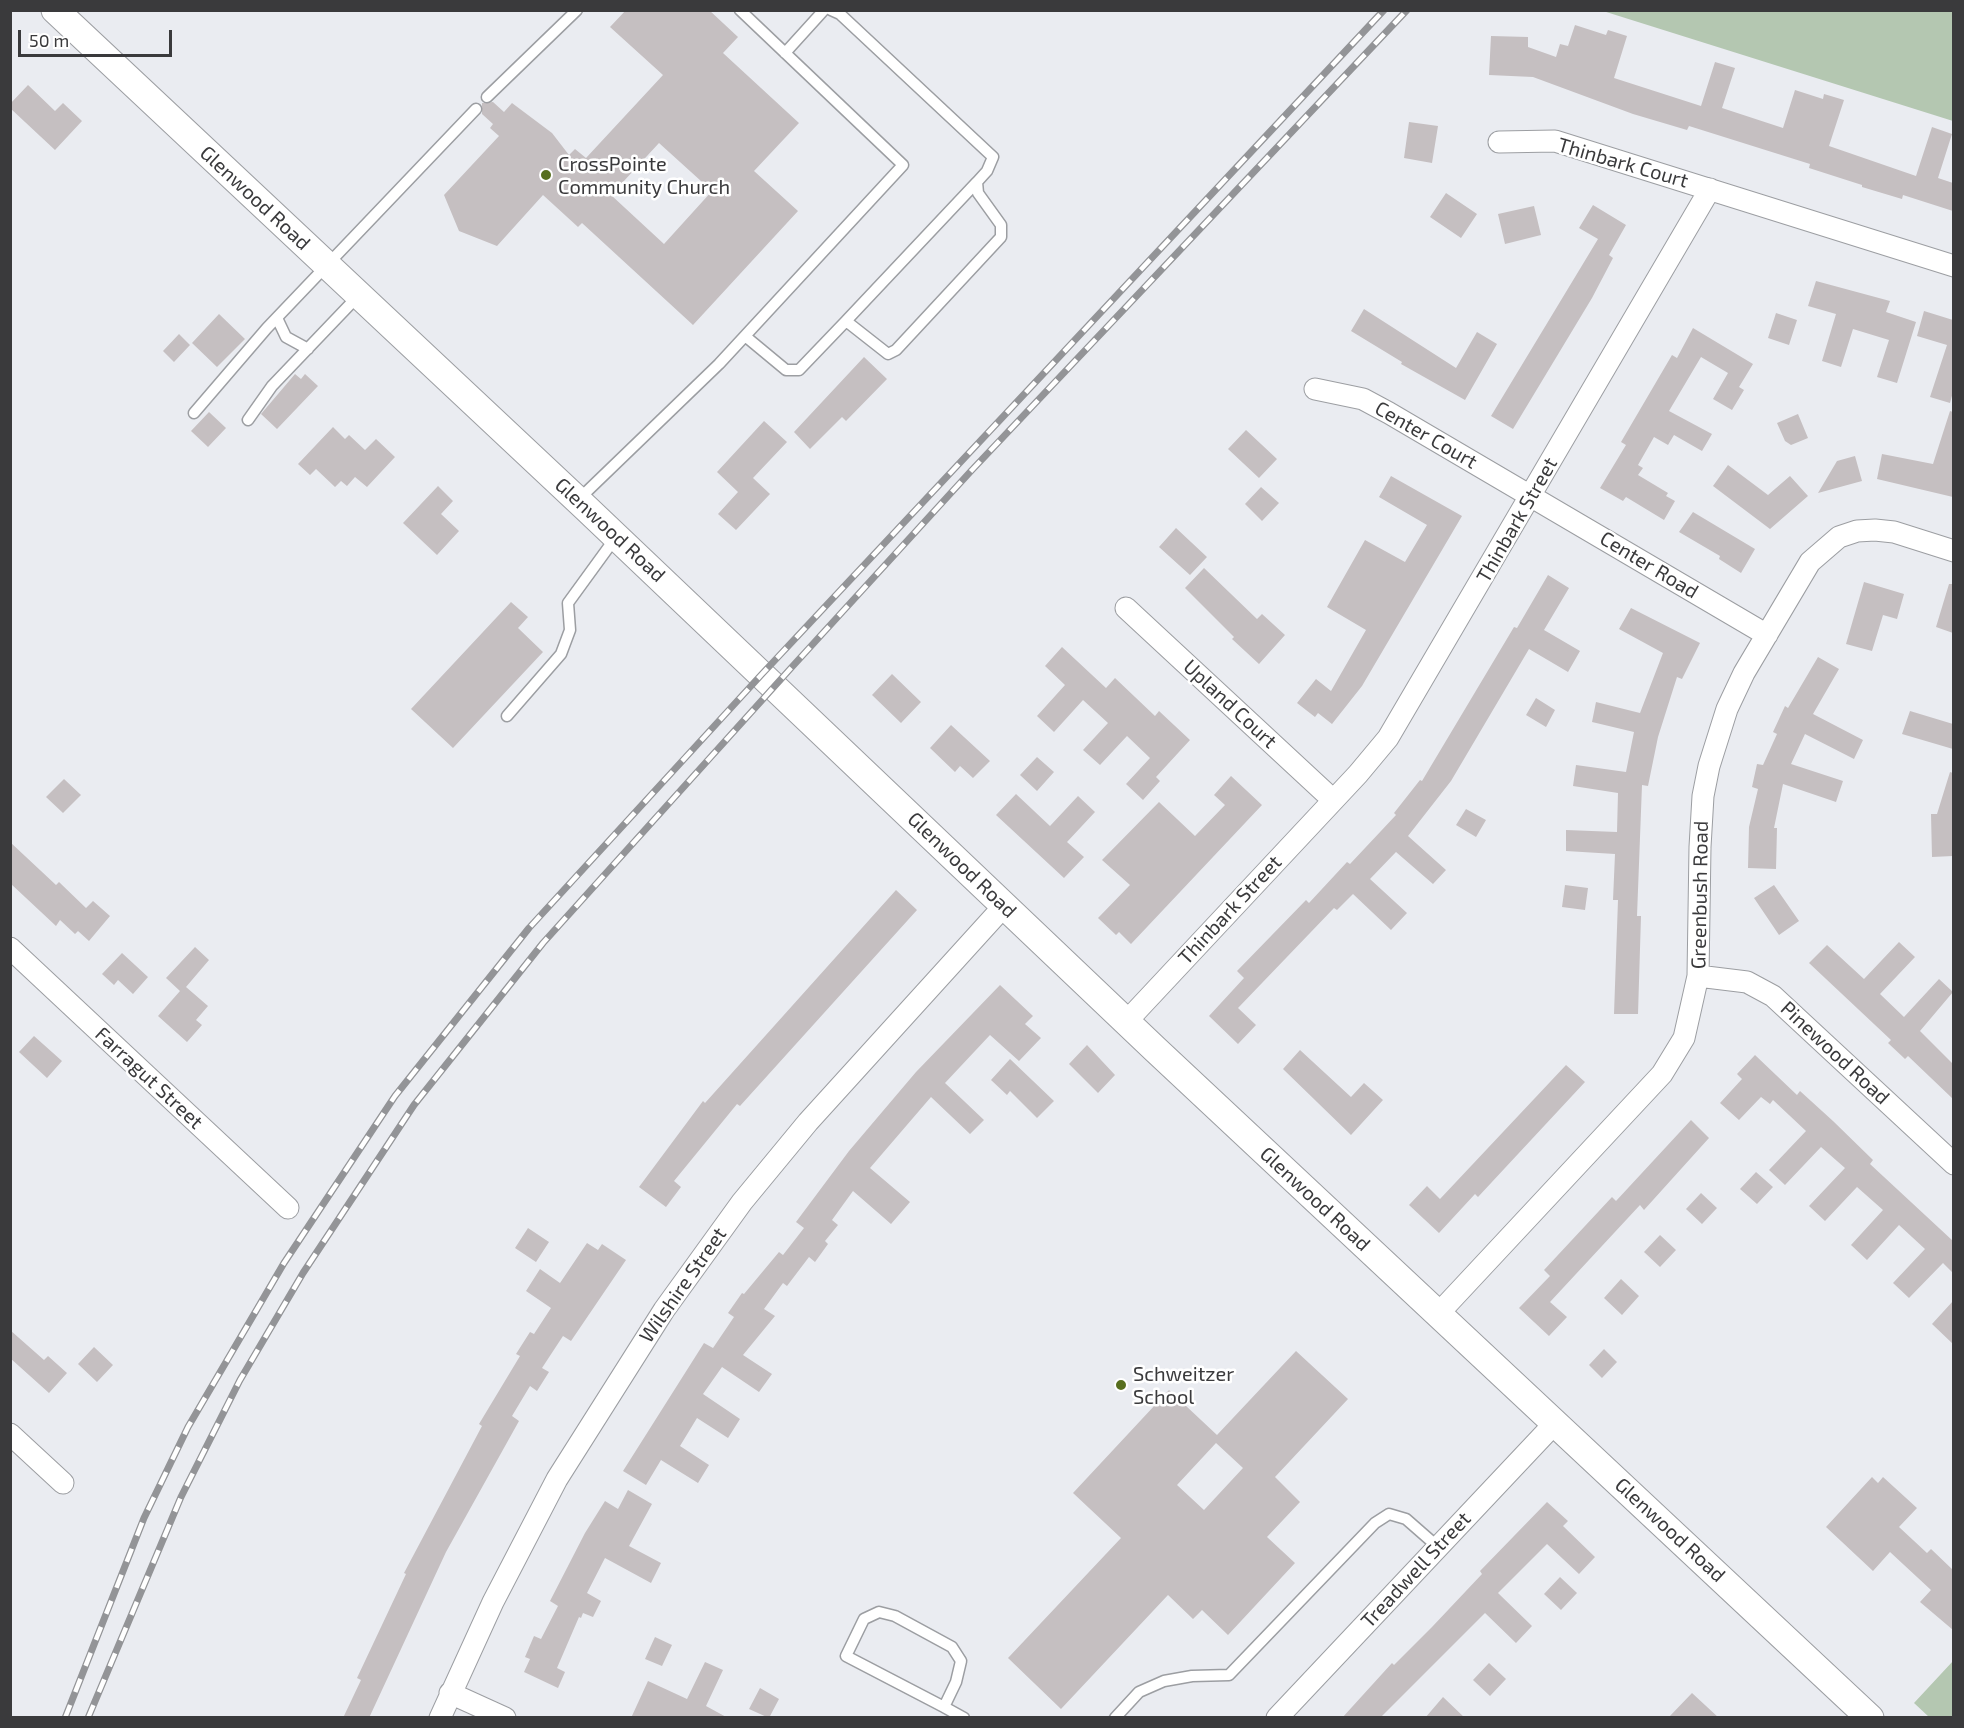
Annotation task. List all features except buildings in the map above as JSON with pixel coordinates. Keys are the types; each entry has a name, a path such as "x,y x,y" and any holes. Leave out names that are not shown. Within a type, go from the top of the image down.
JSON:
{"street":[{"name":"Glenwood Road","path":"55,10 578,500 1126,1022 1870,1718"},
{"name":"Thinbark Court","path":"1499,142 1555,141 1710,189"},
{"path":"1710,189 1953,266"},
{"name":"Thinbark Street","path":"1126,1022 1388,738 1710,189"},
{"name":"Center Court","path":"1315,389 1363,399 1531,495"},
{"name":"Center Road","path":"1531,495 1767,635"},
{"name":"Greenbush Road","path":"1438,1314 1662,1074 1689,1026 1698,976 1703,796 1714,747 1727,708 1810,562 1817,553 1839,537 1857,531 1894,532 1953,551"},
{"name":"Upland Court","path":"1126,608 1333,800"},
{"name":"Wilshire Street","path":"440,1718 493,1602 557,1479 633,1356 689,1274 742,1202 815,1113 1004,906"},
{"name":"Farragut Street","path":"10,948 288,1208"},
{"name":"Pinewood Road","path":"1698,976 1746,982 1773,996 1953,1164"},
{"name":"Treadwell Street","path":"1277,1718 1555,1423"},
{"path":"10,1434 63,1483"},
{"path":"450,1692 505,1718"}],"lane":[{"path":"487,97 577,10"},
{"path":"578,500 745,336 903,165 740,10"},
{"path":"785,53 824,10"},
{"path":"745,336 786,370 799,370 987,171 993,156 840,14 831,10"},
{"path":"194,413 277,318 476,109"},
{"path":"846,321 888,354 896,350 1001,237 1001,225 978,193 977,182"},
{"path":"248,420 261,399 359,295"},
{"path":"277,318 286,337 308,349"},
{"path":"507,716 561,654 570,630 568,603 616,537"},
{"path":"1115,1718 1138,1692 1164,1682 1192,1676 1229,1675 1375,1523 1389,1514 1406,1519 1438,1547"},
{"path":"944,1707 956,1682 961,1661 952,1647 895,1616 879,1612 864,1619 846,1656 964,1718"}],"green space":[{"path":"1603,11 1953,11 1953,121"},
{"path":"1953,1661 1953,1717 1929,1717 1914,1703"}],"railway":[{"path":"65,1718 144,1518 188,1427 284,1263 395,1096 529,928 762,674 1384,10"},
{"path":"88,1718 181,1497 240,1380 303,1273 414,1105 543,943 791,668 971,471 1407,10"}],"place":[{"name":"CrossPointe Community Church","path":"546,175"},
{"name":"Schweitzer School","path":"1121,1385"}]}
